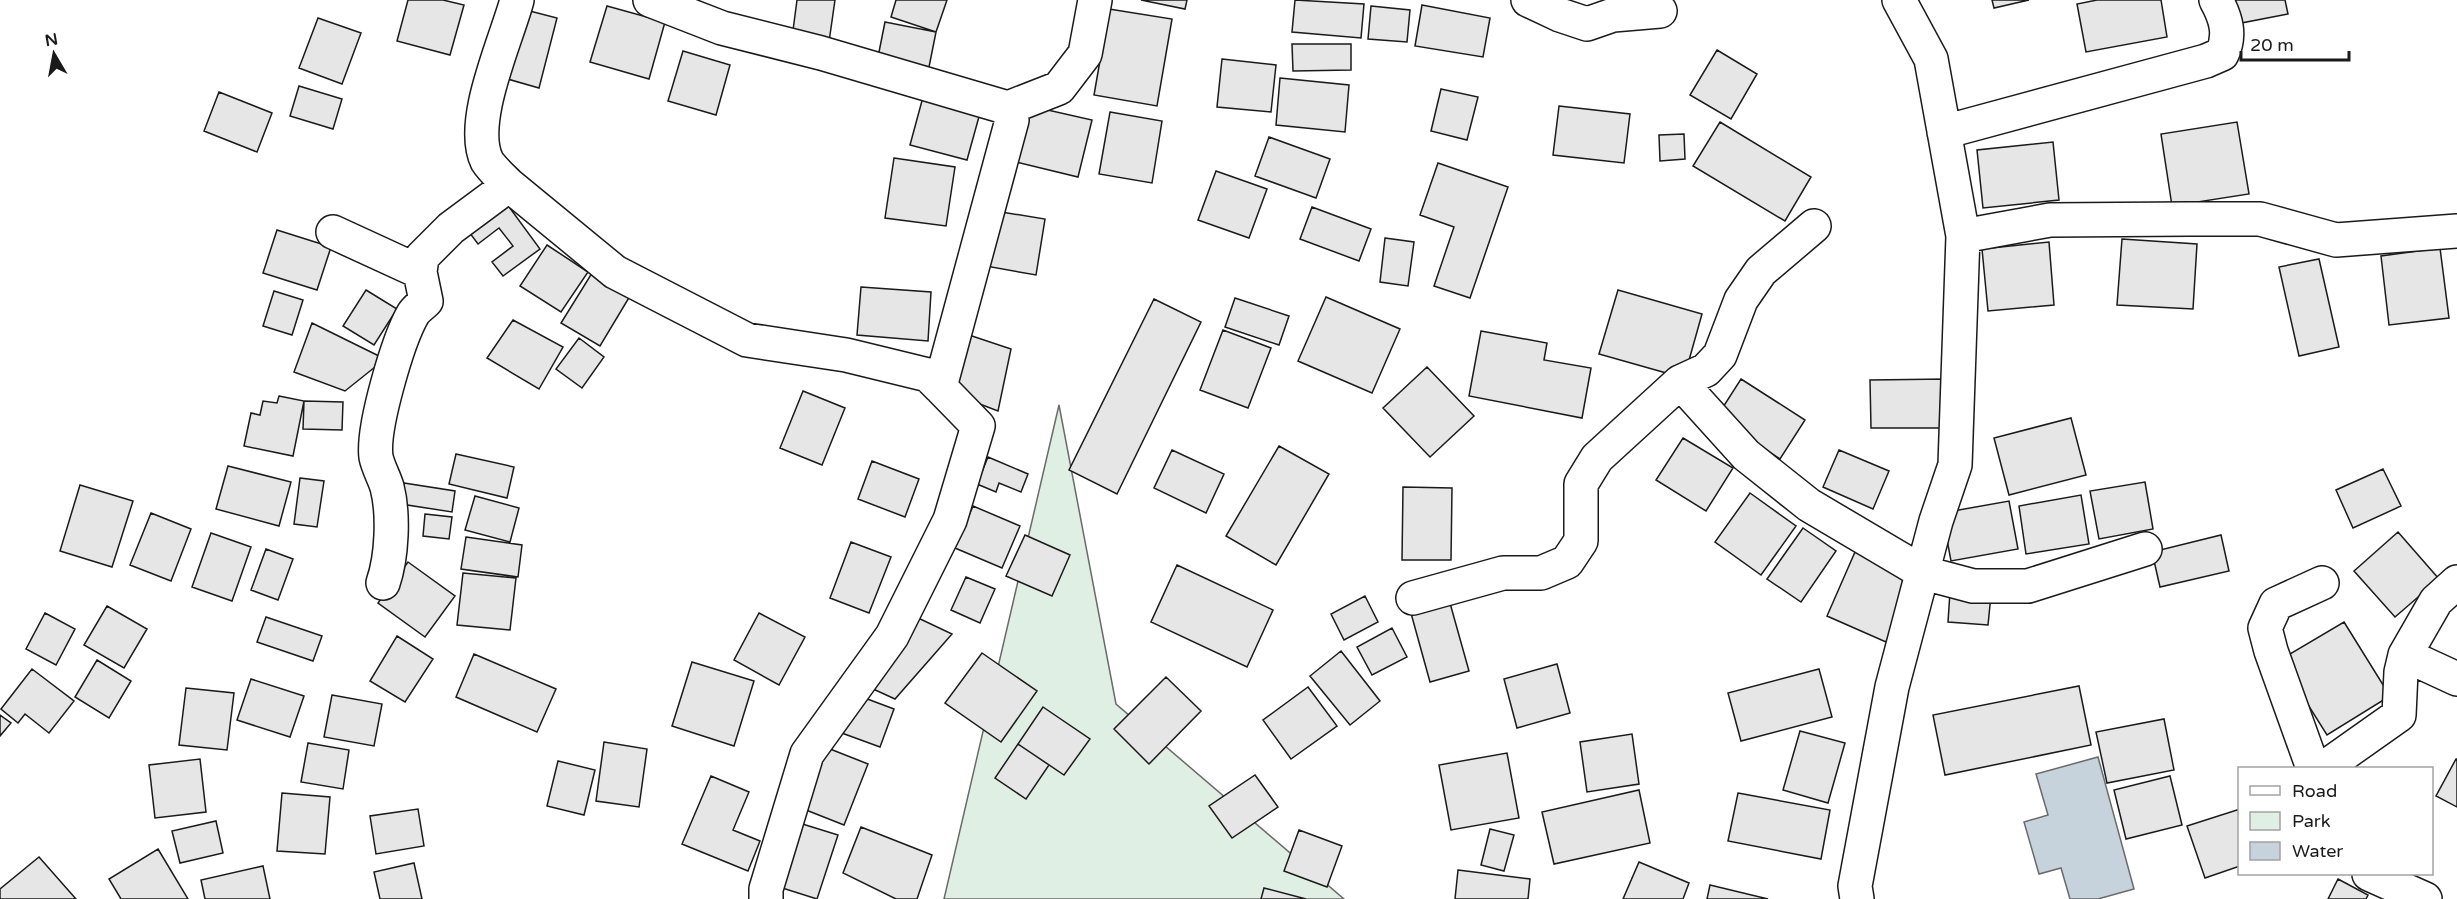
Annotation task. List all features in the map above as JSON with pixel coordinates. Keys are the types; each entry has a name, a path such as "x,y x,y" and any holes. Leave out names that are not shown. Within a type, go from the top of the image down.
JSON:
{"street":[{"path":"517,0 486,102 481,134 488,161 509,185 615,272 747,340 846,355 928,375 978,426 950,520 892,636 807,754 766,889 766,899"},
{"path":"650,0 722,28 821,53 1008,108 1059,88 1085,54 1095,0"},
{"path":"1528,0 1560,15 1587,24 1613,15 1660,11"},
{"path":"1857,899 1855,885 1893,687 1955,465 1963,236 1931,59 1899,0"},
{"path":"1944,132 2206,61 2222,54 2227,44 2227,25 2216,0"},
{"path":"940,387 1012,120 1008,108"},
{"path":"383,583 390,563 390,534 388,489 376,456 379,424 401,345 414,314 426,301 420,272 422,257 451,228 509,185"},
{"path":"1963,236 2049,220 2260,219 2336,240 2457,231"},
{"path":"1413,598 1503,573 1541,573 1567,562 1581,541 1581,484 1596,458 1680,381 1706,370 1720,355 1741,300 1761,271 1814,226"},
{"path":"333,232 420,272"},
{"path":"1680,381 1746,455 1791,491 1809,505 1924,573 1973,586 2028,586 2145,549"},
{"path":"2325,767 2399,715 2401,672 2405,655 2436,601 2457,582"},
{"path":"2313,767 2265,628 2276,604 2322,583"},
{"path":"2405,655 2457,679"},
{"path":"2373,875 2425,899"}],"green space":[{"path":"1059,405 1116,704 1344,899 944,899"}],"water":[{"path":"2098,757 2134,889 2098,899 2070,899 2061,868 2039,874 2024,822 2048,815 2036,774"}],"building":[{"path":"408,0 443,0 464,5 450,55 397,41"},
{"path":"797,0 835,0 829,42 792,38"},
{"path":"896,0 947,0 936,32 891,17"},
{"path":"1141,0 1187,0 1185,9"},
{"path":"1295,0 1364,4 1361,38 1292,32"},
{"path":"1992,0 2029,0 1994,8"},
{"path":"2097,0 2161,0 2167,37 2086,52 2077,4"},
{"path":"2232,0 2285,0 2288,14 2236,24"},
{"path":"1422,5 1490,18 1483,57 1415,46"},
{"path":"607,6 665,22 649,79 590,62"},
{"path":"1371,6 1410,10 1407,42 1368,39"},
{"path":"522,9 557,18 539,88 504,78"},
{"path":"1109,9 1172,19 1157,106 1094,95"},
{"path":"318,18 361,33 342,84 299,68"},
{"path":"885,22 936,32 929,67 878,57"},
{"path":"1292,44 1351,44 1351,70 1293,71"},
{"path":"1717,50 1757,74 1731,119 1690,95"},
{"path":"683,51 730,65 716,115 668,101"},
{"path":"1222,59 1276,65 1271,112 1217,107"},
{"path":"1280,78 1349,85 1345,132 1276,125"},
{"path":"299,86 342,99 333,129 290,116"},
{"path":"1441,89 1478,97 1467,140 1431,131"},
{"path":"219,92 272,113 257,152 204,131"},
{"path":"923,97 980,113 967,160 910,145"},
{"path":"1030,106 1092,120 1078,177 1016,162"},
{"path":"1559,106 1630,114 1624,163 1553,155"},
{"path":"1110,112 1162,121 1152,183 1099,174"},
{"path":"1720,122 1811,177 1785,221 1693,166"},
{"path":"2237,122 2249,194 2172,206 2161,134"},
{"path":"1684,134 1685,159 1660,161 1659,135"},
{"path":"1269,137 1330,159 1316,198 1255,176"},
{"path":"2053,142 2059,200 1983,208 1977,150"},
{"path":"894,158 955,167 946,226 885,218"},
{"path":"1438,163 1508,187 1470,298 1434,286 1454,227 1420,215"},
{"path":"1216,171 1267,189 1249,238 1198,220"},
{"path":"504,200 540,249 503,276 492,262 513,246 499,228 478,244 466,228"},
{"path":"1312,207 1371,229 1359,261 1300,239"},
{"path":"989,210 1045,219 1036,275 980,265"},
{"path":"277,230 331,247 317,290 263,273"},
{"path":"1385,238 1414,242 1408,286 1380,282"},
{"path":"2122,239 2197,244 2193,309 2117,305"},
{"path":"2049,242 2054,305 1988,311 1982,249"},
{"path":"547,245 588,272 561,312 520,286"},
{"path":"2440,248 2449,318 2389,325 2381,256"},
{"path":"2319,259 2339,347 2299,356 2279,267"},
{"path":"592,273 630,296 600,346 561,323"},
{"path":"861,287 931,292 928,341 857,335"},
{"path":"366,290 397,309 374,345 343,326"},
{"path":"1618,290 1702,314 1684,378 1599,354"},
{"path":"274,291 303,300 292,335 263,326"},
{"path":"1326,297 1400,329 1372,393 1298,361"},
{"path":"1235,298 1289,316 1279,345 1225,327"},
{"path":"1154,299 1201,322 1117,494 1069,470"},
{"path":"513,320 563,347 539,389 487,358"},
{"path":"312,323 385,359 345,391 294,372"},
{"path":"1223,330 1271,348 1248,408 1200,390"},
{"path":"1481,331 1547,343 1544,360 1591,368 1582,418 1469,396"},
{"path":"963,333 1011,349 998,411 951,393"},
{"path":"579,338 604,357 582,388 556,369"},
{"path":"1427,367 1474,416 1430,457 1383,408"},
{"path":"1741,379 1805,420 1780,459 1716,418"},
{"path":"1947,379 1947,428 1871,428 1870,380"},
{"path":"803,391 845,408 822,465 780,448"},
{"path":"279,396 304,401 293,456 244,446 251,413 260,415 263,401 277,403"},
{"path":"304,401 343,402 342,430 303,429"},
{"path":"2071,418 2086,475 2009,495 1994,438"},
{"path":"1683,438 1733,468 1706,511 1656,480"},
{"path":"1279,446 1329,474 1276,565 1226,536"},
{"path":"1172,450 1224,474 1206,513 1154,488"},
{"path":"1839,450 1889,471 1873,509 1823,487"},
{"path":"456,454 514,467 507,498 449,484"},
{"path":"988,457 1028,474 1021,492 999,483 996,492 977,484"},
{"path":"872,461 919,479 905,517 858,499"},
{"path":"228,466 291,482 279,526 216,509"},
{"path":"2383,469 2401,506 2353,528 2336,490"},
{"path":"300,478 324,481 317,527 294,524"},
{"path":"2145,482 2153,529 2099,539 2090,491"},
{"path":"404,483 455,491 452,512 401,504"},
{"path":"80,485 133,501 112,567 60,551"},
{"path":"1403,487 1452,488 1451,560 1402,560"},
{"path":"1750,493 1796,526 1761,575 1715,542"},
{"path":"2081,495 2089,544 2026,554 2019,506"},
{"path":"475,496 519,508 510,542 465,530"},
{"path":"2009,501 2018,549 1951,561 1942,513"},
{"path":"973,506 1020,526 1002,568 955,548"},
{"path":"151,513 191,529 171,581 130,565"},
{"path":"425,514 452,517 449,539 423,536"},
{"path":"1803,528 1836,551 1801,602 1767,579"},
{"path":"2398,532 2439,579 2395,617 2354,571"},
{"path":"211,533 251,547 232,601 192,587"},
{"path":"1025,535 1070,555 1052,596 1006,576"},
{"path":"2221,535 2229,571 2160,587 2152,552"},
{"path":"466,537 522,545 518,577 461,569"},
{"path":"851,542 891,557 869,613 830,598"},
{"path":"266,549 293,559 278,600 251,590"},
{"path":"1855,552 1913,578 1886,642 1827,616"},
{"path":"408,562 455,596 425,637 378,603"},
{"path":"1177,565 1273,610 1247,667 1151,622"},
{"path":"463,573 516,578 510,630 457,625"},
{"path":"966,577 995,589 980,623 951,610"},
{"path":"1950,592 1991,595 1988,625 1948,622"},
{"path":"1365,596 1378,622 1344,640 1331,614"},
{"path":"1448,596 1469,671 1430,682 1409,606"},
{"path":"107,606 147,629 124,668 84,645"},
{"path":"45,613 75,629 56,665 26,649"},
{"path":"759,613 805,637 779,685 734,660"},
{"path":"266,617 322,636 313,661 257,642"},
{"path":"916,617 952,634 895,699 860,683"},
{"path":"2344,622 2390,696 2327,735 2280,660"},
{"path":"1392,628 1407,657 1372,675 1357,647"},
{"path":"397,636 433,659 405,702 370,681"},
{"path":"1341,651 1380,701 1350,725 1310,676"},
{"path":"982,653 1037,691 1001,742 945,703"},
{"path":"474,654 556,689 537,732 456,697"},
{"path":"97,660 131,681 109,718 75,697"},
{"path":"692,662 754,681 734,746 672,726"},
{"path":"1557,664 1570,713 1517,728 1504,679"},
{"path":"32,669 74,701 49,733 25,714 18,723 1,709"},
{"path":"1819,669 1832,717 1741,741 1728,693"},
{"path":"1166,677 1201,711 1149,764 1114,729"},
{"path":"251,679 304,696 290,737 237,720"},
{"path":"2079,686 2091,745 1945,775 1933,715"},
{"path":"1308,687 1337,726 1291,759 1263,720"},
{"path":"186,688 234,693 227,750 179,745"},
{"path":"854,694 894,709 880,747 839,732"},
{"path":"332,695 382,704 374,746 324,737"},
{"path":"1043,707 1090,739 1064,775 1018,744"},
{"path":"0,715 11,723 0,736"},
{"path":"2164,719 2174,770 2107,783 2096,732"},
{"path":"1800,731 1845,743 1828,803 1783,790"},
{"path":"1632,734 1639,784 1587,792 1580,742"},
{"path":"604,742 647,749 639,807 596,801"},
{"path":"308,743 349,750 343,789 301,782"},
{"path":"1018,744 1049,765 1026,799 995,778"},
{"path":"825,747 868,764 844,825 801,808"},
{"path":"1507,753 1519,818 1451,830 1439,765"},
{"path":"200,759 206,812 155,818 149,765"},
{"path":"2457,759 2457,807 2436,796"},
{"path":"558,761 595,770 584,815 547,806"},
{"path":"1255,775 1278,807 1232,838 1209,806"},
{"path":"711,776 749,792 733,830 760,841 748,871 682,844"},
{"path":"2170,776 2182,825 2126,839 2114,790"},
{"path":"1639,790 1650,843 1554,864 1542,812"},
{"path":"282,793 330,797 325,854 277,851"},
{"path":"1738,793 1830,810 1821,859 1728,841"},
{"path":"418,809 424,846 376,854 370,816"},
{"path":"2238,810 2238,867 2205,878 2187,826"},
{"path":"216,821 223,853 180,863 172,831"},
{"path":"796,822 838,835 817,899 776,886"},
{"path":"861,827 932,855 917,899 896,899 843,873"},
{"path":"1490,829 1514,835 1504,871 1481,865"},
{"path":"1299,830 1342,846 1327,887 1284,871"},
{"path":"158,849 188,899 121,899 109,879"},
{"path":"39,857 76,899 0,899 0,889"},
{"path":"1639,862 1689,883 1683,899 1623,899"},
{"path":"414,863 422,899 380,899 374,872"},
{"path":"263,866 270,899 205,899 201,880"},
{"path":"1458,870 1530,879 1528,899 1455,899"},
{"path":"2338,879 2368,895 2366,899 2328,899"},
{"path":"1710,885 1768,899 1707,899"},
{"path":"1264,888 1306,899 1261,899"}]}
